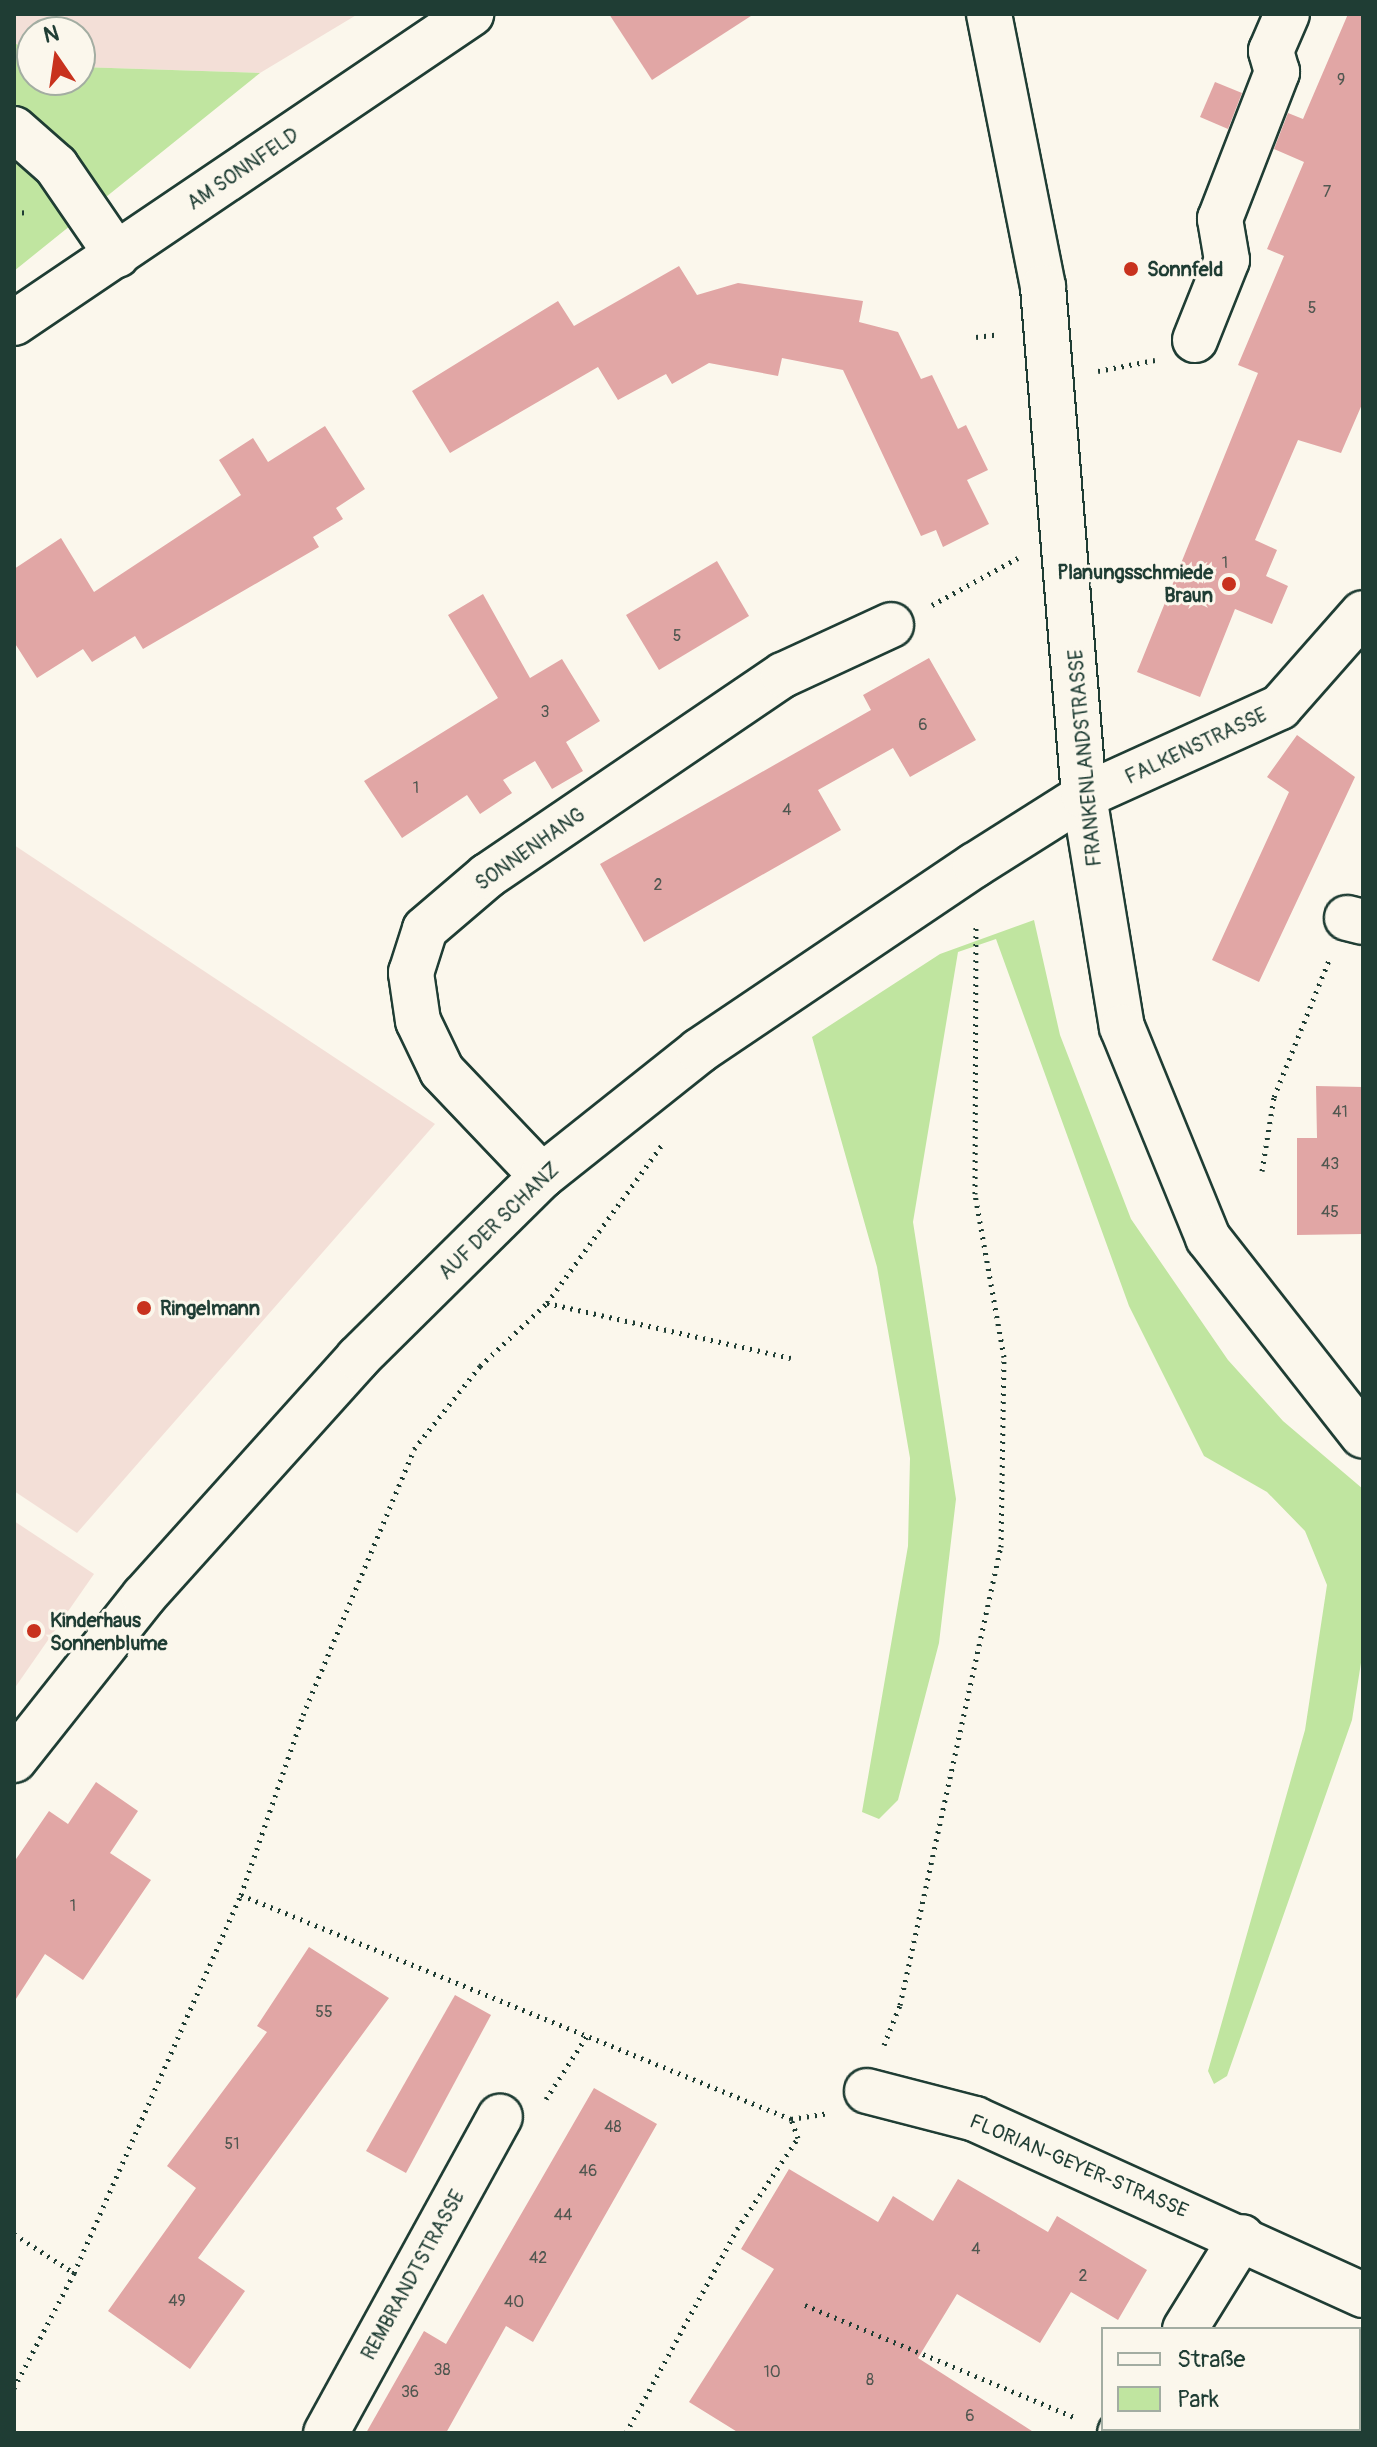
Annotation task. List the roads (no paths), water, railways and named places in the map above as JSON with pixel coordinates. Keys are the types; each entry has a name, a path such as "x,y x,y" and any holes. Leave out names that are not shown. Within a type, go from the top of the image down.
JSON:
{"main road":[{"name":"AM SONNFELD","path":"14,323 471,14"},
{"name":"FRANKENLANDSTRASSE","path":"989,14 1043,287 1084,796 1122,1027 1154,1120 1208,1238 1363,1436"},
{"path":"1195,340 1227,260 1220,219 1277,72 1271,51 1287,14"},
{"path":"14,129 56,166 117,255"},
{"name":"FALKENSTRASSE","path":"1084,796 1280,707 1363,613"},
{"name":"SONNENHANG","path":"542,1176 442,1071 418,1021 411,973 425,929 487,876 783,675 891,625"},
{"name":"AUF DER SCHANZ","path":"14,1760 144,1596 358,1358 542,1176 699,1051 975,865 1084,796"},
{"name":"FLORIAN-GEYER-STRASSE","path":"867,2091 975,2119 1242,2237 1363,2295"},
{"name":"REMBRANDTSTRASSE","path":"326,2433 500,2117"},
{"path":"1186,2327 1242,2237"}],"place":[{"name":"Sonnfeld","path":"1131,269"},
{"name":"Planungsschmiede Braun","path":"1229,584"},
{"name":"Ringelmann","path":"144,1308"},
{"name":"Kinderhaus Sonnenblume","path":"34,1631"}]}
